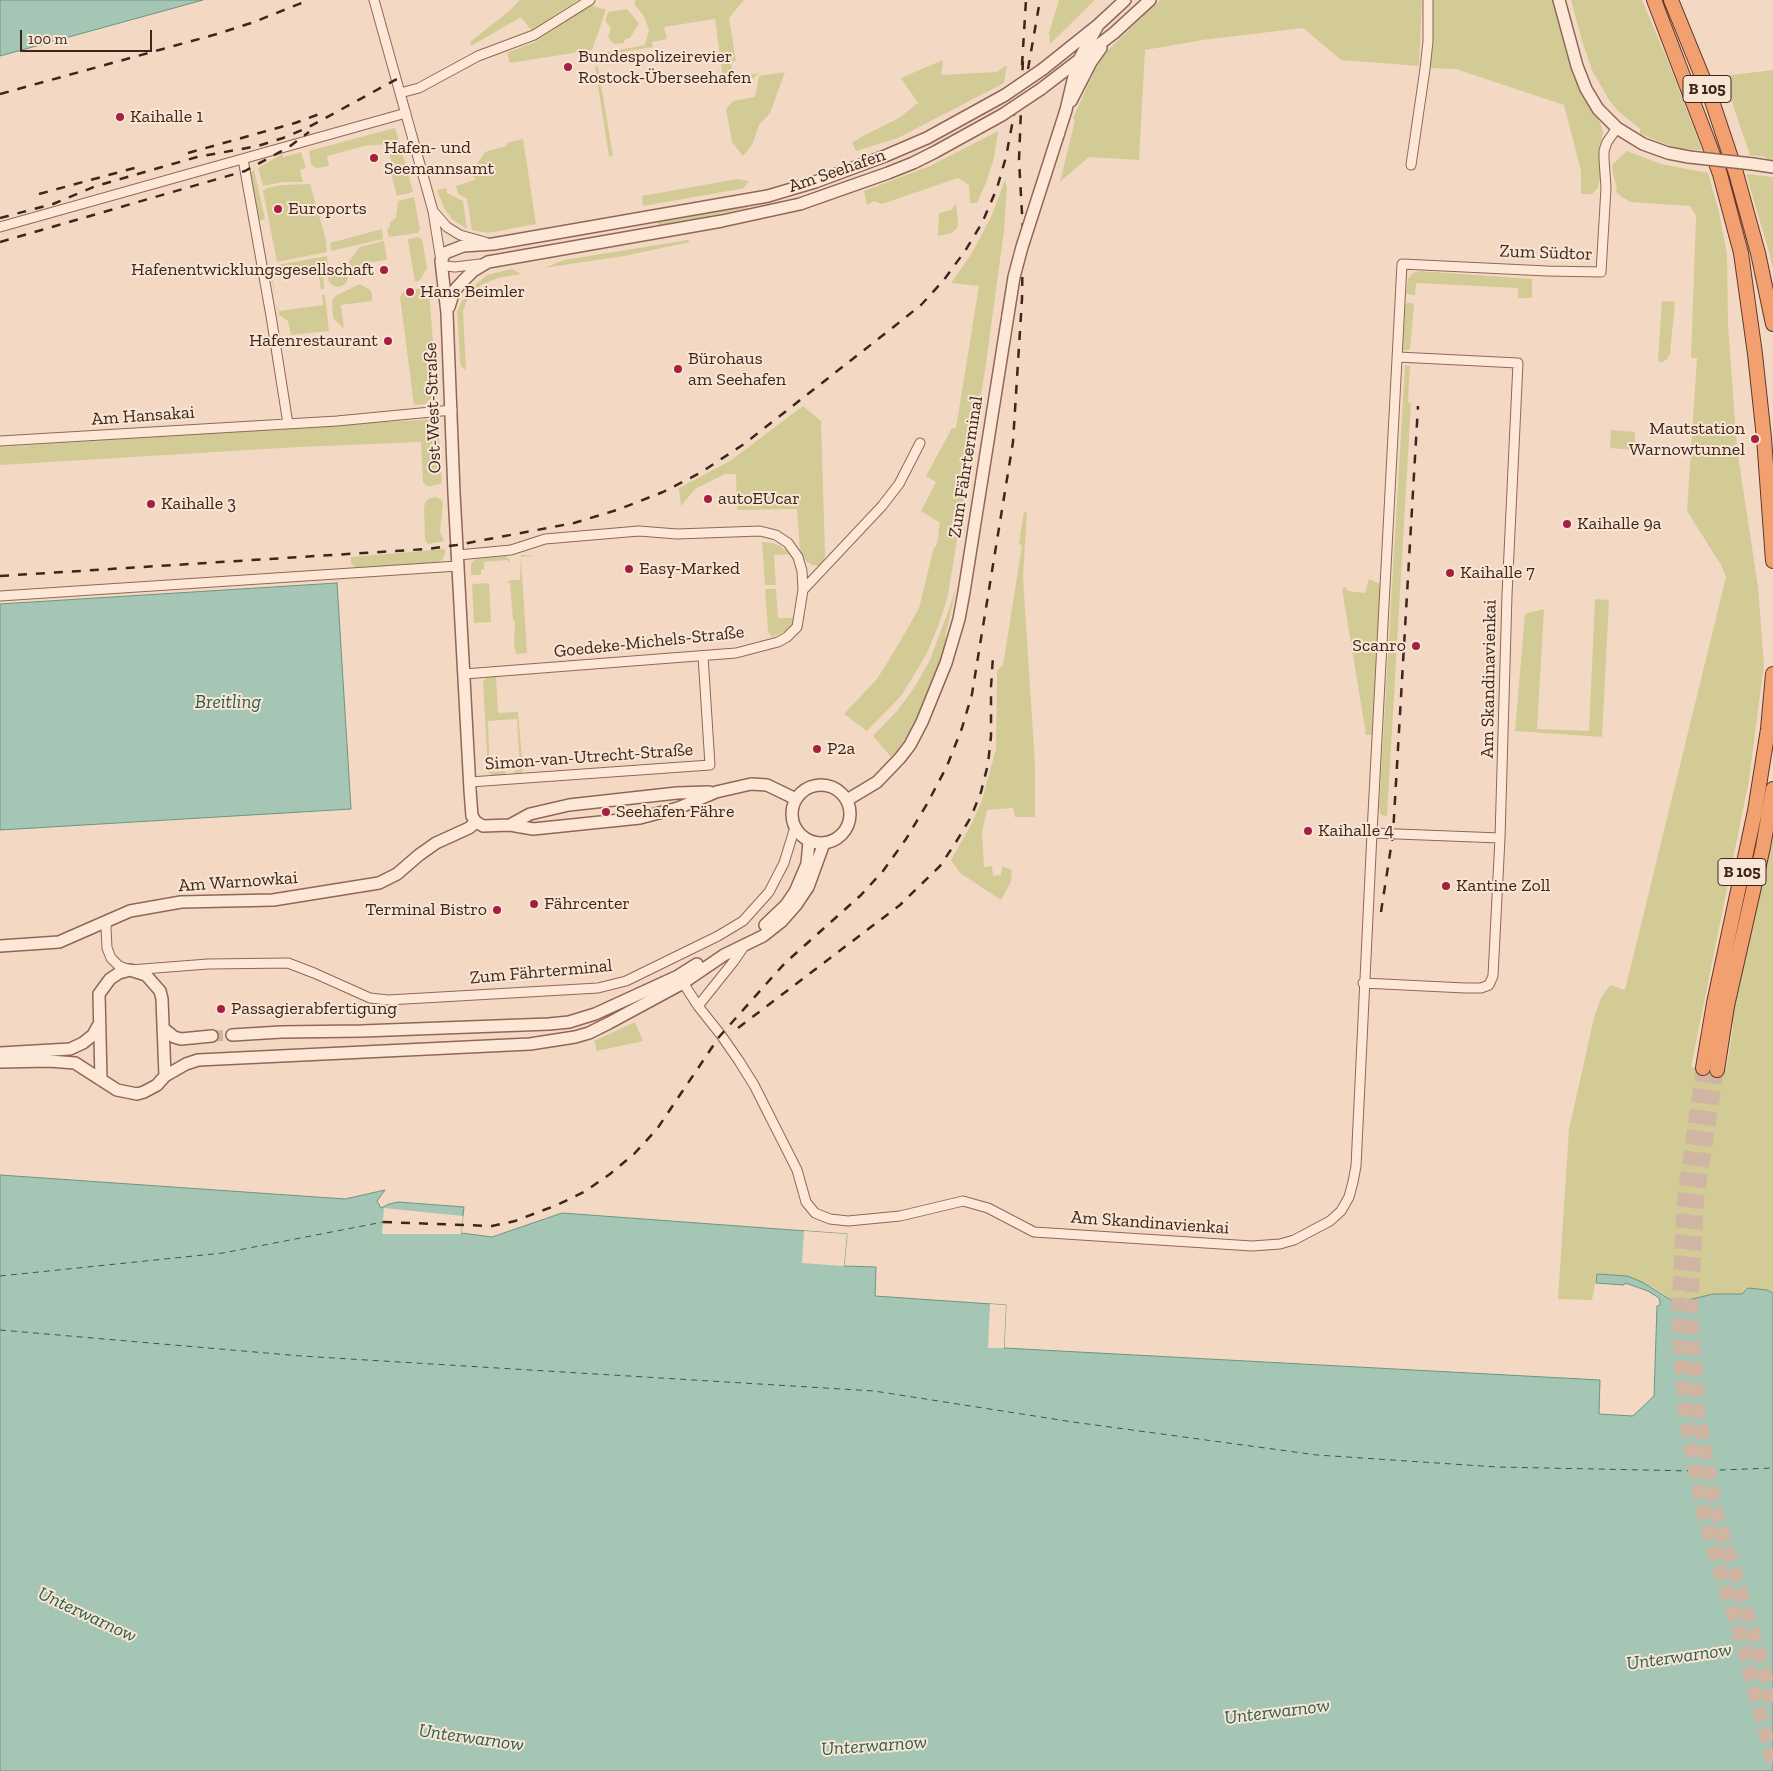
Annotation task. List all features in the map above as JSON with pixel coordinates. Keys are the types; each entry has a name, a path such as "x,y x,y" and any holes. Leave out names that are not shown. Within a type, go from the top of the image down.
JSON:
{"highway":[{"name":"B 105","path":"1654,0 1710,144 1741,253 1764,438 1773,561"},
{"name":"B 105","path":"1672,0 1711,98 1736,173 1758,253 1773,324"},
{"name":"B 105","path":"1773,674 1768,729 1754,811 1714,1002 1710,1069 1727,1006 1763,847 1773,788"}],"street":[{"name":"Ost-West-Straße","path":"374,0 433,211 441,261 447,313 454,493 472,816 476,822"},
{"path":"400,93 419,88 478,56 534,35 590,0"},
{"name":"Am Seehafen","path":"1125,0 1098,25 1043,69 1005,95 927,138 842,173 752,200 493,244 463,246 445,253 441,261 446,266 472,266 747,216 800,204 888,173 935,152 1002,114 1041,89 1114,33 1150,0"},
{"path":"1411,165 1428,41 1428,0"},
{"path":"1558,0 1577,66 1586,88 1598,109 1617,128 1651,148 1689,157 1773,167"},
{"name":"Zum Fährterminal","path":"847,800 877,782 905,751 931,704 946,663 959,619 964,592 1014,277 1066,110 1080,58 1098,25"},
{"name":"Zum Fährterminal","path":"1066,110 1091,62 1114,33"},
{"path":"0,227 406,113"},
{"name":"Zum Südtor","path":"1402,264 1601,272 1606,188 1604,151 1607,142 1617,128"},
{"path":"243,160 288,424"},
{"name":"Am Seehafen","path":"433,211 446,227 460,235 493,244"},
{"name":"Am Seehafen","path":"447,313 454,292 473,271 488,262"},
{"name":"Am Skandinavienkai","path":"681,979 754,1085 797,1170 806,1202 815,1213 830,1219 848,1220 900,1216 962,1201 988,1208 1034,1232 1264,1247 1294,1240 1330,1221 1341,1211 1349,1196 1356,1166 1363,983 1402,264"},
{"name":"Am Skandinavienkai","path":"1398,356 1518,363 1507,595 1500,838"},
{"name":"Am Hansakai","path":"0,441 288,424 452,410"},
{"path":"803,590 882,506 899,484 920,443"},
{"name":"Goedeke-Michels-Straße","path":"0,596 458,561 511,550 545,539 639,531 677,534 760,531 776,535 788,544 798,557 802,571 803,590 797,627 787,637 778,642 736,653 464,674"},
{"name":"Simon-van-Utrecht-Straße","path":"470,782 710,765 703,656"},
{"path":"476,822 483,826 510,825 532,829 640,818 678,808 716,792 744,785 763,785 783,791 796,799 805,789 825,784 838,790 847,800 850,812 848,825 836,840 824,843 809,841 801,836 795,827"},
{"path":"510,825 530,814 569,805 676,793 716,792"},
{"name":"Zum Fährterminal","path":"130,970 208,964 288,963 370,998 398,1000 598,988 626,981 718,936 743,921 769,892 784,863 795,827 792,813 796,799"},
{"name":"Am Warnowkai","path":"0,946 59,942 130,911 181,902 273,900 379,883 397,874 436,843 469,828 476,822"},
{"path":"1363,983 1481,988 1489,985 1493,976 1500,838 1372,832"},
{"path":"232,1035 569,1022 595,1014 681,979 722,949 764,926 786,905 802,879 807,864 809,841"},
{"path":"0,1062 70,1062 81,1066 117,1090 137,1094 157,1085 165,1076 186,1064 198,1060 543,1043 589,1033 724,955 763,936 782,921 808,887 824,843"},
{"path":"107,921 107,948 111,958 118,966 146,975 160,991 162,999 165,1076"},
{"path":"698,1006 745,945"},
{"path":"100,1080 98,994 110,979 119,973 130,970"},
{"path":"0,1053 70,1049 83,1043 98,1026"},
{"path":"163,1028 174,1037 181,1039 212,1036"}],"shaded area":[{"path":"520,0 578,0 531,30 521,17 471,46 470,42"},
{"path":"636,0 744,0 729,18 736,61 731,62 733,77 760,73 750,80 724,86 715,19 664,27 667,39 652,42 653,47 604,55 604,53 645,45 649,30 644,16 634,4"},
{"path":"1059,0 1095,0 1050,44 1049,33"},
{"path":"1160,0 1422,0 1419,66 1341,60 1303,28 1202,40 1145,50 1139,160 1089,157 1060,182 1075,120 1073,118 1103,55"},
{"path":"1432,0 1553,0 1578,85 1600,122 1603,132 1599,155 1600,177 1598,188 1592,194 1581,194 1581,171 1564,105 1456,69 1429,68"},
{"path":"1571,0 1642,0 1702,150 1679,149 1640,134 1640,129 1618,111 1609,100 1592,70"},
{"path":"591,5 606,10 592,50 510,63 507,53 535,42"},
{"path":"627,9 639,23 630,38 624,40 624,43 614,44 608,37 611,28 605,21 608,12"},
{"path":"943,60 941,75 997,72 1007,65 1004,83 898,138 856,151 852,143 899,118 918,103 901,78"},
{"path":"598,66 613,156 609,156 595,67"},
{"path":"1773,70 1773,161 1766,160 1766,157 1750,155 1723,76"},
{"path":"785,72 770,113 759,125 752,145 743,156 732,142 726,109 733,101 755,97 759,76"},
{"path":"394,128 413,192 397,196 390,170 392,165 387,144 365,146 327,156 329,166 318,168 311,164 309,151"},
{"path":"998,131 994,158 977,203 970,203 969,185 958,178 882,204 874,201 867,205 864,191 930,166"},
{"path":"523,139 536,224 488,233 472,230 467,199 458,194 456,186 475,180 472,171 485,152"},
{"path":"1627,151 1661,164 1708,173 1718,208 1727,254 1728,325 1737,449 1758,587 1764,665 1749,780 1691,1067 1726,1070 1733,1028 1731,1016 1773,832 1773,1293 1767,1290 1742,1294 1713,1294 1677,1303 1654,1288 1627,1276 1597,1274 1592,1300 1558,1299 1569,1129 1594,1018 1601,998 1610,985 1625,990 1726,577 1721,565 1687,511 1697,358 1691,358 1696,216 1690,206 1630,202 1618,194 1615,190 1617,188 1612,165"},
{"path":"301,152 306,168 300,170 303,182 283,182 263,186 258,168 282,154 283,157"},
{"path":"254,170 265,219 259,221 250,173"},
{"path":"1746,174 1773,177 1773,268 1769,252"},
{"path":"737,179 749,181 744,188 740,189 643,206 642,196"},
{"path":"1005,180 1007,187 1004,231 986,364 948,595 927,653 914,675 901,696 867,731 844,714 877,679 919,608 939,533 940,523 921,511 936,482 926,476 952,428 956,428 979,286 951,283 970,256 991,217"},
{"path":"310,184 326,240 327,252 277,262 263,191 267,188 283,185"},
{"path":"446,188 447,193 463,201 467,229 453,220 444,208 437,190"},
{"path":"414,197 420,229 418,233 389,237 387,230 390,222 396,218 398,201"},
{"path":"956,203 957,228 952,233 938,236 939,213 951,210"},
{"path":"748,204 748,208 658,226 657,221"},
{"path":"382,229 383,239 331,251 330,243"},
{"path":"419,237 422,239 427,268 420,280 415,282 408,239"},
{"path":"688,240 690,242 624,256 544,268 564,260"},
{"path":"384,241 387,260 360,264 361,272 353,273 349,261 360,247"},
{"path":"327,256 328,266 323,271 324,288 321,290 317,265 272,272 275,296 270,270 278,265"},
{"path":"338,267 345,270 348,277 345,284 338,287 331,284 328,277 331,270"},
{"path":"512,269 521,274 498,278 481,285 467,300 463,311 466,370 461,366 460,361 457,311 463,299 487,275"},
{"path":"1420,271 1532,279 1532,298 1518,298 1518,288 1416,283 1415,295 1406,294 1408,279 1413,273"},
{"path":"360,284 370,290 372,301 341,305 344,328 333,318 332,301 335,296"},
{"path":"423,288 429,290 436,394 425,404 414,405 400,297 404,291"},
{"path":"322,294 325,295 329,331 291,335 288,321 279,315 276,302 279,311 323,305"},
{"path":"1662,301 1675,302 1670,354 1663,362 1658,361"},
{"path":"1413,303 1414,305 1410,350 1403,350 1405,305"},
{"path":"1405,365 1410,366 1408,403 1411,403 1387,816 1381,815 1379,808"},
{"path":"803,406 821,421 825,554 824,563 820,566 807,562 800,552 797,509 737,510 736,474 725,474 695,489 681,506 679,488 730,461"},
{"path":"433,419 438,422 442,483 431,486 427,486 423,482 421,442 299,447 0,465 0,447"},
{"path":"1611,430 1635,432 1634,450 1610,448"},
{"path":"436,497 442,500 443,503 440,532 444,541 428,544 425,540 424,507 426,501"},
{"path":"1024,512 1027,513 1023,577 1035,765 1035,817 1015,817 1013,808 987,810 982,832 984,867 992,866 993,876 1001,875 1002,866 1012,870 1011,882 1001,900 960,873 951,860 972,823 982,800 996,749 997,671 1003,665 1022,546 1019,543"},
{"path":"762,542 780,546 790,554 774,555 776,585 765,585"},
{"path":"445,549 445,554 441,561 435,563 356,568 351,563 351,557"},
{"path":"521,555 538,556 521,557 527,653 516,654 514,644 515,621 513,621 510,583 505,583 512,580 520,580"},
{"path":"506,556 510,560 509,563 507,560 484,562 484,569 481,570 481,575 471,575 471,563 476,559"},
{"path":"1369,579 1386,587 1376,735 1366,735 1342,589 1345,587 1348,591 1365,593"},
{"path":"489,583 491,622 474,623 472,584"},
{"path":"957,585 945,638 947,640 934,684 916,724 891,757 873,736 897,711 914,688 930,660"},
{"path":"765,589 776,589 778,618 793,618 792,628 772,637 768,632"},
{"path":"1595,599 1609,600 1602,737 1515,731 1525,614 1544,609 1537,729 1589,731"},
{"path":"496,675 498,713 518,712 523,769 520,776 514,771 520,770 517,719 488,721 490,772 506,771 504,776 494,777 488,772 483,682 486,678"},
{"path":"635,1022 643,1041 597,1051 594,1041"}],"water":[{"path":"0,0 203,0 0,56"},
{"name":"Breitling","path":"337,583 351,809 0,830 0,604"},
{"name":"Unterwarnow","path":"0,1175 345,1199 385,1190 377,1201 381,1208 398,1202 464,1207 461,1233 492,1237 562,1213 847,1234 844,1266 876,1267 875,1296 1006,1305 1004,1348 1600,1380 1599,1414 1633,1416 1654,1396 1657,1306 1660,1305 1660,1302 1659,1298 1648,1291 1625,1283 1624,1285 1596,1283 1597,1274 1627,1276 1642,1282 1676,1303 1713,1294 1742,1294 1748,1288 1767,1290 1773,1293 1773,1771 0,1771"}],"pier":[{"path":"384,1208 463,1216 461,1234 382,1234"},
{"path":"804,1231 847,1234 844,1266 802,1263"},
{"path":"990,1304 1006,1305 1004,1348 988,1348"}],"ferry route":[{"path":"0,1276 223,1253 383,1222"},
{"path":"0,1330 301,1356 874,1391 1073,1422 1317,1455 1497,1467 1694,1471 1773,1468"}],"tunnel":[{"path":"212,1036 232,1035"},
{"path":"1703,1068 1684,1199 1678,1316 1685,1414 1703,1514 1743,1646 1773,1764"},
{"path":"1717,1070 1697,1198 1691,1315 1698,1409 1716,1512 1757,1643 1773,1706"}],"railway":[{"path":"0,94 217,34 254,22 309,0"},
{"path":"1022,65 1026,0"},
{"path":"1028,69 1040,0"},
{"path":"383,1222 492,1226 515,1221 557,1205 584,1192 610,1174 634,1154 657,1129 719,1037 785,963 861,895 883,871 906,839 927,804 947,766 962,728 972,694 1013,442 1022,299 1023,231 1019,160 1023,58"},
{"path":"0,218 53,204 96,186 197,157 258,146 283,138 307,128 397,79"},
{"path":"0,576 427,549 574,523 617,510 663,492 700,473 744,444 921,305 943,281 965,251 982,223 997,188 1006,157 1015,109"},
{"path":"188,153 295,123 325,112"},
{"path":"0,242 245,171 289,147 309,132"},
{"path":"39,194 138,167"},
{"path":"1381,912 1393,834 1418,406"},
{"path":"738,1028 900,905 940,866 971,817 981,792 988,764 991,736 993,656"}],"place":[{"name":"Bundespolizeirevier Rostock-Überseehafen","path":"568,67"},
{"name":"Kaihalle 1","path":"120,117"},
{"name":"Hafen- und Seemannsamt","path":"374,158"},
{"name":"Euroports","path":"278,209"},
{"name":"Hafenentwicklungsgesellschaft","path":"384,270"},
{"name":"Hans Beimler","path":"410,292"},
{"name":"Hafenrestaurant","path":"388,341"},
{"name":"Bürohaus am Seehafen","path":"678,369"},
{"name":"Mautstation Warnowtunnel","path":"1755,439"},
{"name":"autoEUcar","path":"708,499"},
{"name":"Kaihalle 3","path":"151,504"},
{"name":"Kaihalle 9a","path":"1567,524"},
{"name":"Easy-Marked","path":"629,569"},
{"name":"Kaihalle 7","path":"1450,573"},
{"name":"Scanro","path":"1416,646"},
{"name":"P2a","path":"817,749"},
{"name":"Seehafen Fähre","path":"606,812"},
{"name":"Kaihalle 4","path":"1308,831"},
{"name":"Kantine Zoll","path":"1446,886"},
{"name":"Fährcenter","path":"534,904"},
{"name":"Terminal Bistro","path":"497,910"},
{"name":"Passagierabfertigung","path":"221,1009"}]}
